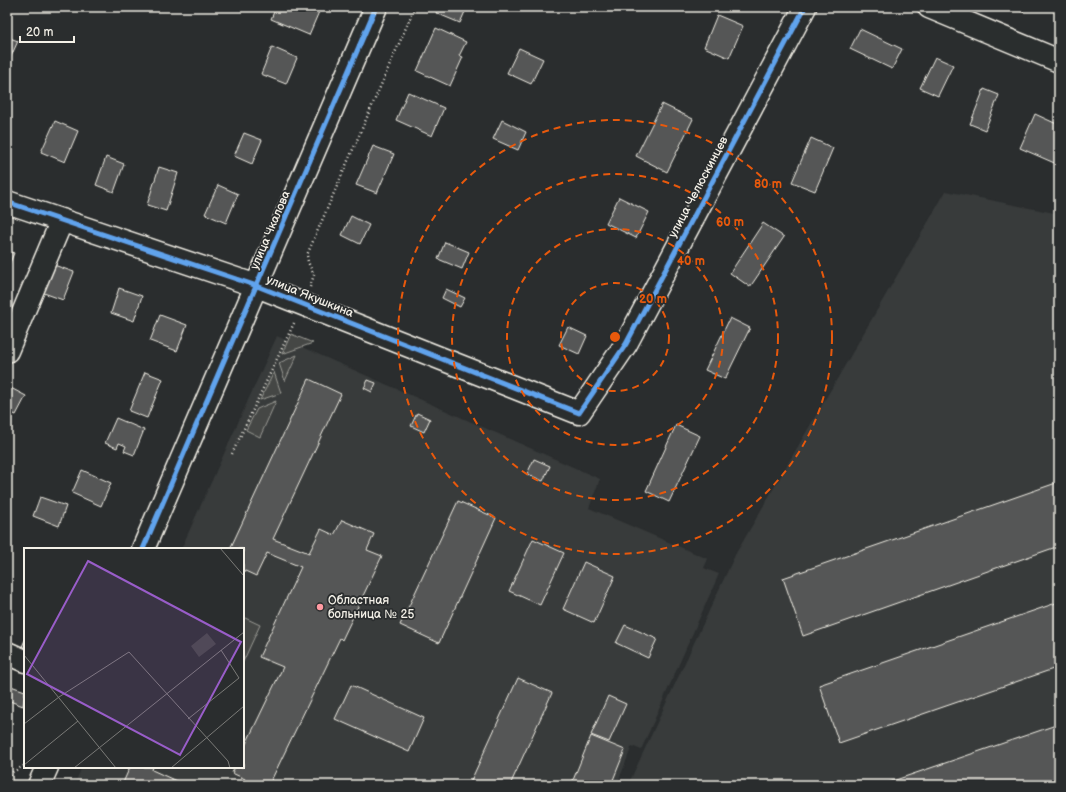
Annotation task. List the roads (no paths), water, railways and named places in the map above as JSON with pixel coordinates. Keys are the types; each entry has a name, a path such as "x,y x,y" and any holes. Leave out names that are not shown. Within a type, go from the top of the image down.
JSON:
{"street":[{"name":"улица Чкалова","path":"143,548 376,7"},
{"name":"улица Челюскинцев","path":"579,413 626,344 805,7"},
{"path":"929,7 1059,61"},
{"name":"улица Якушкина","path":"7,202 257,286 579,413"},
{"path":"7,350 62,220"},
{"path":"7,653 24,662"},
{"path":"39,785 47,768"}],"place":[{"name":"Областная больница № 25","path":"320,607"}]}
